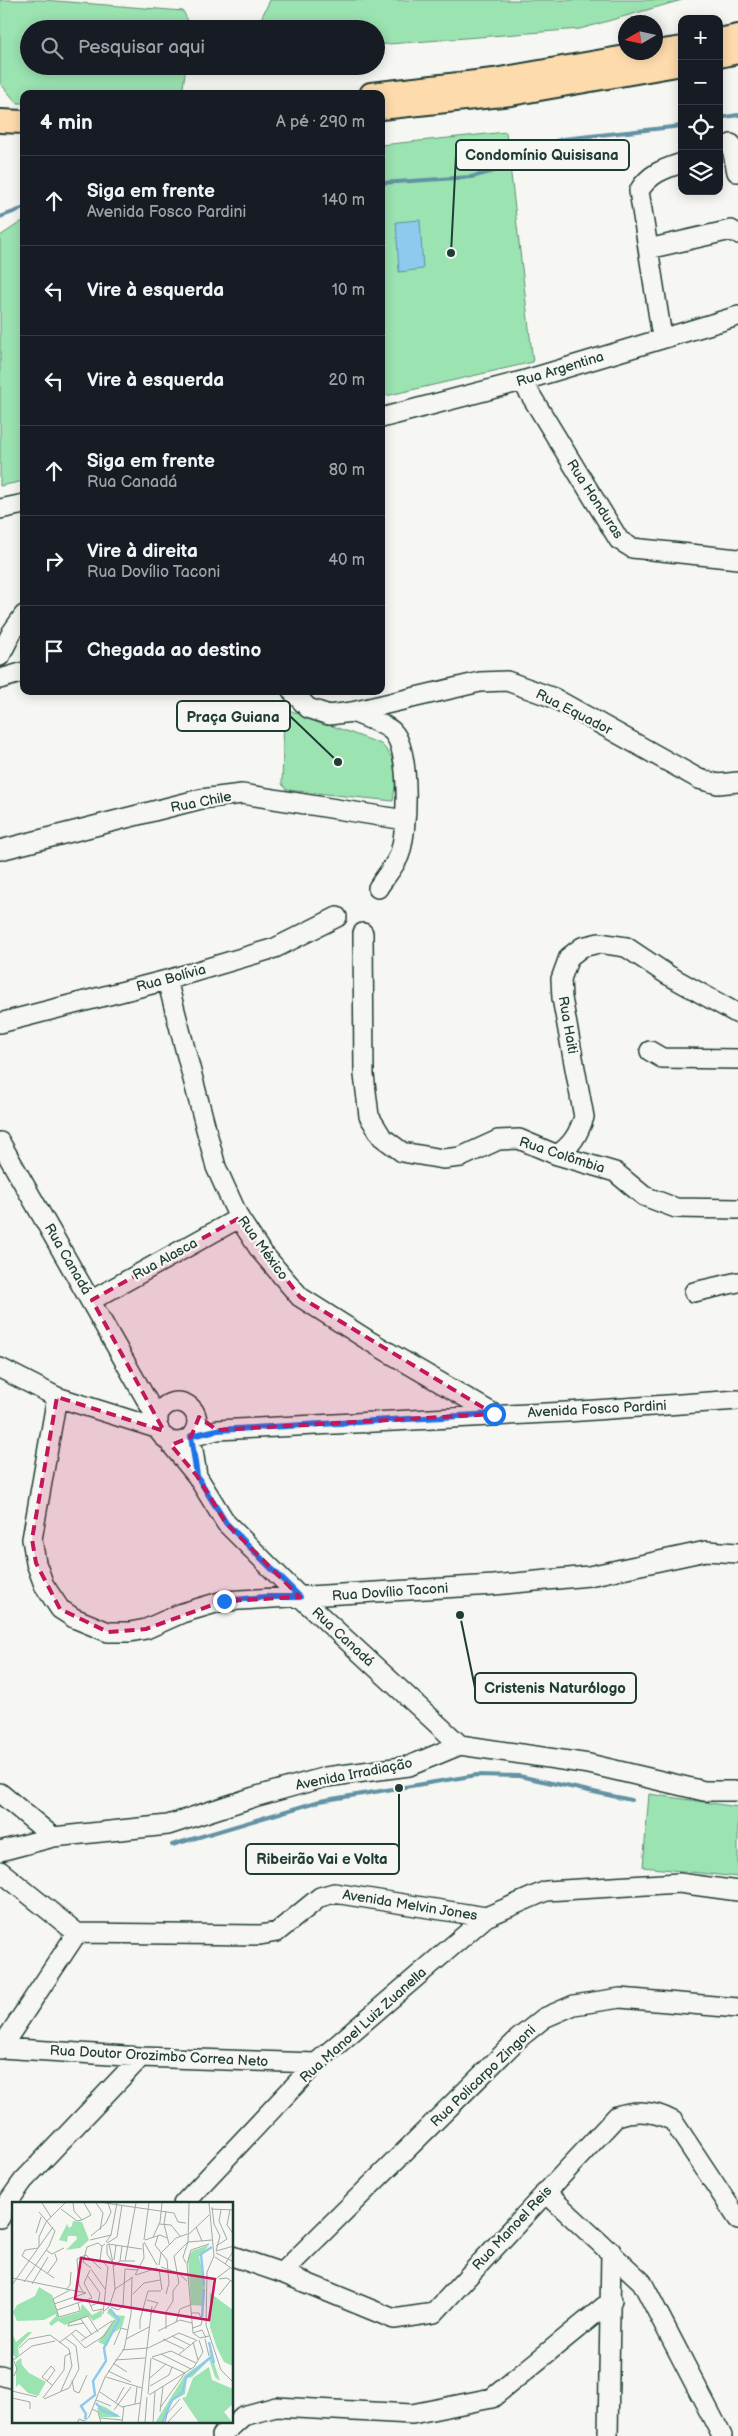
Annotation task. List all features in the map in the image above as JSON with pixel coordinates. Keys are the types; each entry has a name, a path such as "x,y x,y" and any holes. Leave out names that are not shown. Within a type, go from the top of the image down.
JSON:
{"main road":[{"path":"723,39 738,36"},
{"path":"663,51 678,49"},
{"path":"723,55 738,52"},
{"path":"385,92 494,80 618,58"},
{"path":"385,108 511,94 678,65"},
{"path":"0,121 20,122"},
{"path":"0,136 20,136"}],"street":[{"path":"729,145 737,172"},
{"path":"662,338 639,191 646,179 662,169 678,164"},
{"path":"648,249 731,230 738,234"},
{"name":"Rua Argentina","path":"385,417 522,381 738,316"},
{"name":"Rua Honduras","path":"522,381 619,540 632,548 738,559"},
{"path":"0,509 20,505"},
{"path":"0,656 20,621"},
{"path":"0,679 20,673"},
{"name":"Rua Equador","path":"296,695 308,708 329,715 352,712 480,682 507,681 554,698 699,779 718,784 738,782"},
{"path":"352,712 393,731 403,750 406,778 405,820 399,855 378,888"},
{"name":"Rua Chile","path":"0,850 201,799 242,794 405,820"},
{"name":"Rua Bolívia","path":"0,1023 167,980 275,948 337,917"},
{"name":"Rua Colômbia","path":"363,933 364,1075 370,1116 382,1136 402,1152 422,1157 444,1159 461,1157 498,1140 519,1139 557,1155 615,1172 644,1196 676,1208 738,1209"},
{"name":"Rua Haiti","path":"557,1155 571,1146 580,1131 584,1117 562,998 561,979 569,958 582,947 600,943 626,947 668,975 738,1014"},
{"name":"Rua México","path":"167,980 216,1166 239,1218 260,1250 300,1297 371,1342 494,1414"},
{"path":"650,1051 662,1058 738,1059"},
{"name":"Rua Canadá","path":"0,1142 92,1300 161,1429 197,1476 226,1523 300,1597 460,1745"},
{"name":"Rua Alasca","path":"92,1300 239,1218"},
{"path":"694,1292 738,1282"},
{"path":"0,1368 57,1397 161,1429 181,1442 191,1436"},
{"path":"134,1376 173,1403 186,1405 217,1430"},
{"name":"Rua Dovílio Taconi","path":"57,1397 32,1539 36,1563 44,1585 60,1608 74,1618 108,1632 130,1632 146,1629 182,1614 224,1601 589,1576 706,1551 738,1552"},
{"name":"Avenida Fosco Pardini","path":"191,1436 217,1430 494,1414 567,1412 738,1400"},
{"path":"161,1429 163,1409 173,1403"},
{"path":"194,1413 196,1425 191,1436 197,1476"},
{"path":"460,1745 589,1764 704,1791 738,1790"},
{"name":"Avenida Irradiação","path":"0,1851 53,1837 168,1825 254,1797 326,1777 409,1766 460,1745"},
{"path":"0,1793 53,1837"},
{"path":"0,1871 77,1933 1,2048"},
{"name":"Avenida Melvin Jones","path":"77,1933 260,1935 277,1932 320,1897 334,1893 486,1917 546,1891 679,1883 738,1891"},
{"name":"Rua Manoel Luiz Zuanella","path":"184,2202 316,2063 486,1917"},
{"name":"Rua Policarpo Zingoni","path":"282,2273 518,2039 544,2018 574,2004 620,1998 738,2008"},
{"name":"Rua Doutor Orozimbo Correa Neto","path":"1,2048 141,2057 316,2063"},
{"path":"0,2218 4,2208 23,2181 141,2057"},
{"name":"Rua Manoel Reis","path":"234,2257 282,2273 394,2319 434,2313 618,2116 633,2111 660,2114 673,2121 731,2192 738,2219"},
{"path":"545,2192 611,2251 642,2282 722,2436"},
{"path":"608,2436 612,2300 611,2251"},
{"path":"221,2436 243,2416 276,2408 412,2414 492,2398 612,2300"}],"highlighted area":[{"path":"239,1218 300,1297 494,1414 217,1430 199,1417 191,1437 171,1445 197,1476 226,1523 300,1597 223,1601 146,1629 108,1632 60,1609 36,1563 32,1539 57,1397 164,1431 92,1300"}],"green space":[{"path":"0,0 43,0 183,11 188,20 20,20 20,75 185,75 183,90 20,90 20,103 17,103 0,83"},
{"path":"270,0 682,0 629,15 618,15 618,18 580,29 385,44 385,20 260,20"},
{"path":"506,132 533,362 385,396 385,145"},
{"path":"20,223 20,482 0,486 0,236"},
{"path":"289,710 381,744 392,758 396,771 393,801 287,790 282,784 284,713"},
{"path":"649,1794 738,1807 738,1877 643,1867"}],"water":[{"path":"420,220 423,269 399,272 396,222"}],"waterway":[{"path":"723,117 738,115"},
{"path":"385,183 471,177 506,168 543,145 563,139 678,126"},
{"path":"0,217 20,210"},
{"path":"172,1845 320,1801 477,1775 519,1776 631,1800"}],"place":[{"name":"Condomínio Quisisana","path":"451,253"},
{"name":"Praça Guiana","path":"338,762"},
{"name":"Cristenis Naturólogo","path":"460,1615"},
{"name":"Ribeirão Vai e Volta","path":"399,1788"}],"route":[{"path":"224,1601 265,1597 300,1597 226,1523 197,1476 191,1436 217,1430 494,1414"}]}
